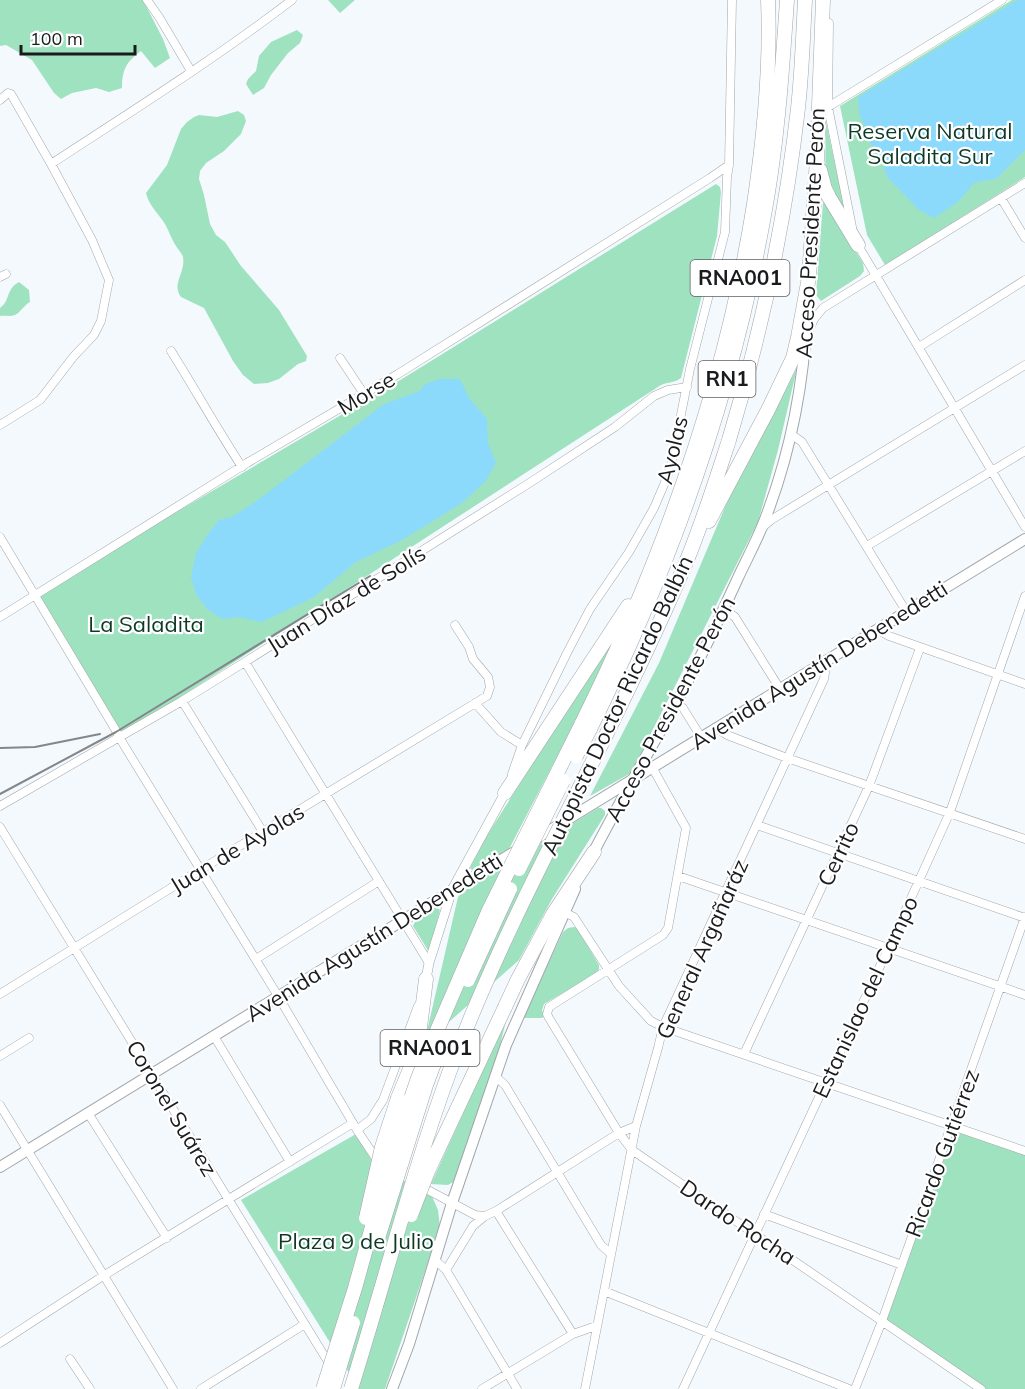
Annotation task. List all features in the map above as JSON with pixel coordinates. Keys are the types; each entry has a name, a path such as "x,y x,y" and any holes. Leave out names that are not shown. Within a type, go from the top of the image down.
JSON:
{"highway":[{"name":"RNA001","path":"322,1389 392,1155 418,1078 489,910 586,727 660,546 714,390 728,336 759,172 767,76 768,0"},
{"name":"Autopista Doctor Ricardo Balbín","path":"333,1389 401,1163 426,1085 448,1027 491,926 586,727 639,626 695,482 716,419 737,344 757,254 770,178 784,51 787,0"},
{"name":"Autopista Doctor Ricardo Balbín","path":"351,1389 426,1140 464,1034 512,924 653,639 687,559 720,470 743,395 771,282 798,106 805,0"},
{"name":"Acceso Presidente Perón","path":"809,277 817,159 823,0"},
{"path":"817,159 825,189 858,245"},
{"path":"687,559 769,408 793,358 809,277"},
{"path":"505,793 624,614 660,546"},
{"path":"380,1292 428,1171 518,979 553,914 594,852"},
{"path":"345,1318 372,1187 386,1134 417,1052 426,979"}],"main road":[{"name":"Acceso Presidente Perón","path":"392,1389 409,1344 452,1203 516,1021 564,912 724,609 761,529 777,483 798,400 806,336 809,277"},
{"name":"Avenida Agustín Debenedetti","path":"0,1167 1025,539"}],"street":[{"path":"147,0 191,71"},
{"path":"51,164 252,30 292,0"},
{"name":"Ayolas","path":"505,793 522,746 567,653 590,609 629,552 654,508 671,465 724,232 729,165 732,0"},
{"path":"829,0 828,107 851,222 858,245 1025,527"},
{"path":"828,107 1002,0"},
{"path":"0,98 8,93 11,94 92,240 109,280 101,321 94,335 40,399 0,425"},
{"name":"Morse","path":"0,617 364,394 729,165"},
{"path":"806,336 814,319 823,308 1025,183"},
{"path":"1001,198 1025,238"},
{"path":"919,346 1025,280"},
{"path":"171,351 242,467"},
{"path":"340,358 364,394"},
{"path":"761,529 771,520 1025,365"},
{"name":"Juan Díaz de Solís","path":"0,806 245,662 531,482 615,427 654,396 668,390 687,387"},
{"path":"791,434 802,442 906,611"},
{"path":"867,546 1025,451"},
{"path":"0,537 118,737 256,959 375,1157"},
{"name":"Estanislao del Campo","path":"683,1389 950,812 1022,613 1025,596"},
{"path":"724,609 735,617 780,689"},
{"name":"Juan de Ayolas","path":"0,994 487,696 490,687 488,677 473,659 469,647 455,625"},
{"path":"877,629 920,648 1025,684"},
{"name":"Cerrito","path":"744,1054 869,786 920,648"},
{"path":"245,662 429,963"},
{"name":"General Argañaráz","path":"585,1389 636,1126 663,1027 824,679 824,662"},
{"path":"182,701 263,832"},
{"path":"676,702 683,708 701,737"},
{"path":"475,703 501,732 522,746"},
{"path":"716,728 728,735 788,758 1025,839"},
{"path":"608,970 666,932 686,828 652,767"},
{"path":"0,1343 103,1276 291,1161 355,1127 363,1127 371,1119 383,1100 426,979 452,890 505,793"},
{"path":"757,825 1025,917"},
{"name":"Coronel Suárez","path":"0,826 344,1389"},
{"path":"678,876 1025,995"},
{"path":"256,959 379,881"},
{"path":"564,912 574,917 608,970 651,1021 1025,1151"},
{"name":"Ricardo Gutiérrez","path":"855,1389 902,1266 1025,917"},
{"name":"Dardo Rocha","path":"608,970 549,1007 547,1014 619,1133 632,1150 981,1389"},
{"path":"214,1036 291,1161"},
{"path":"0,1056 28,1038"},
{"path":"495,1076 505,1085 601,1245 611,1254"},
{"path":"0,1105 173,1389"},
{"path":"88,1113 166,1238"},
{"path":"446,1270 473,1226 485,1216 619,1133 636,1126"},
{"path":"426,1189 474,1215 485,1216"},
{"path":"496,1211 573,1334"},
{"path":"764,1214 902,1266"},
{"path":"435,1260 446,1270 517,1389"},
{"path":"604,1291 849,1389"},
{"path":"201,1389 305,1324"},
{"path":"482,1389 573,1334 596,1326"},
{"path":"70,1359 90,1389"}],"green space":[{"path":"0,0 143,0 170,58 155,68 141,51 126,67 122,88 109,92 96,88 72,93 61,99 54,93 32,60 6,45 0,46"},
{"path":"328,0 355,0 340,13"},
{"name":"Reserva Natural Saladita Sur","path":"1012,0 1025,0 1025,177 885,265 867,235 840,106"},
{"path":"297,30 303,35 300,43 288,53 264,88 253,95 246,84 256,71 259,56 271,42"},
{"path":"238,111 244,115 246,121 241,134 224,151 206,163 200,171 199,179 210,224 216,235 225,242 241,266 279,310 307,356 306,361 298,364 279,379 268,383 254,384 243,375 204,308 181,297 178,292 178,283 183,268 182,254 146,193 167,165 181,129 187,122 199,115 217,117"},
{"path":"826,122 846,216 825,176"},
{"name":"La Saladita","path":"716,184 720,187 721,192 717,236 681,378 661,385 119,737 36,595 402,379"},
{"path":"825,202 863,263 864,271 860,276 821,301 816,295 823,203"},
{"path":"19,282 29,290 30,302 15,315 0,316 0,308 6,302 12,288"},
{"path":"797,368 758,522 631,773 590,796 659,663 728,500"},
{"path":"620,626 582,709 509,849 473,871 470,868 486,837"},
{"path":"598,808 605,811 605,815 552,899 519,960 424,1044 458,897 465,889"},
{"path":"436,907 440,910 429,952 413,926 415,922"},
{"path":"577,928 599,965 597,973 544,1004 542,1018 523,1018 563,932"},
{"path":"507,1017 494,1069 455,1181 448,1185 431,1184"},
{"path":"952,1126 1025,1151 1025,1389 981,1389 882,1321"},
{"name":"Plaza 9 de Julio","path":"356,1134 372,1161 384,1171 431,1194 438,1210 440,1227 385,1389 359,1389 241,1200"}],"water":[{"name":"Reserva Natural Saladita Sur","path":"1017,0 1025,0 1025,150 996,179 974,183 958,202 934,218 919,210 887,177 879,154 865,137 858,97"},
{"path":"440,379 460,379 469,398 487,419 488,443 496,463 485,482 462,503 402,540 356,562 314,597 262,622 238,617 224,619 207,609 196,594 191,577 196,553 219,520 232,517 258,500 384,404 420,391 425,384"}],"railway":[{"path":"0,794 116,732 370,576"},
{"path":"0,748 35,747 100,734"}]}
